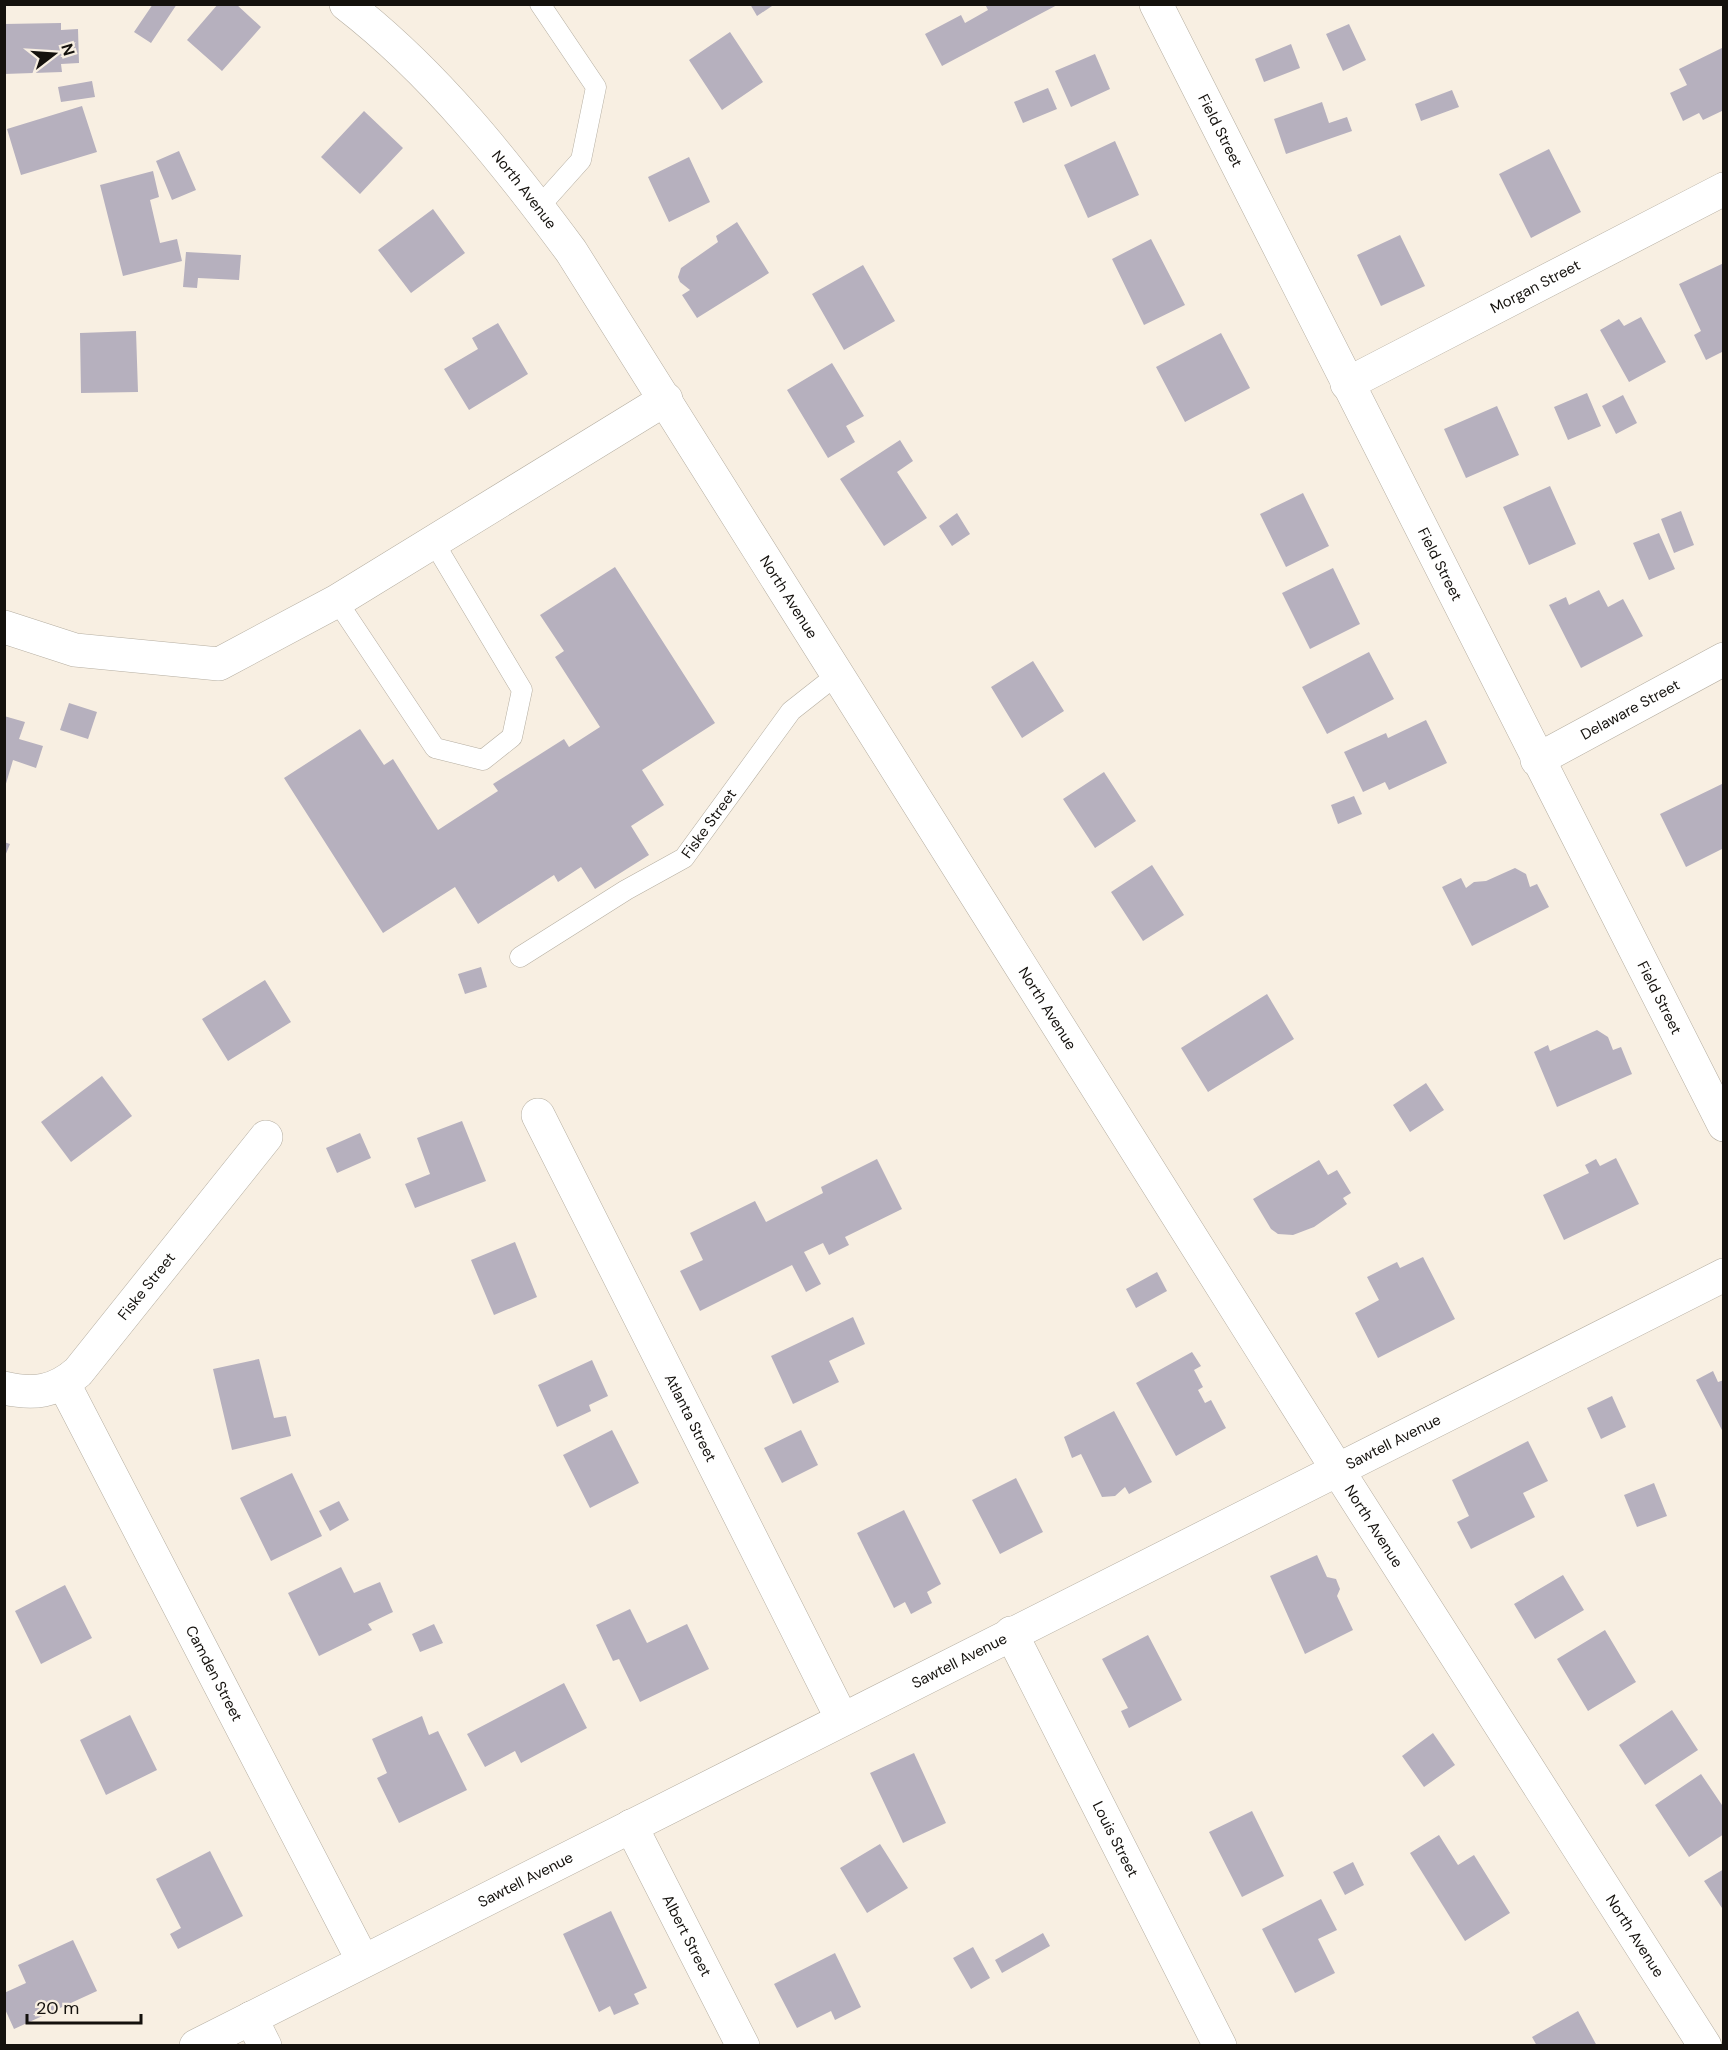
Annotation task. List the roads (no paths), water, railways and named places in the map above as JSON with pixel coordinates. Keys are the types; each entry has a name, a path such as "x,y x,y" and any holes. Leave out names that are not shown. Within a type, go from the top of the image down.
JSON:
{"street":[{"name":"North Avenue","path":"346,4 421,71 471,125 539,207 571,251 1337,1469 1705,2046"},
{"name":"Field Street","path":"1156,4 1537,760 1724,1125"},
{"name":"Morgan Street","path":"1347,384 1724,189"},
{"path":"4,627 75,650 219,664 337,601 666,399"},
{"name":"Delaware Street","path":"1537,760 1724,659"},
{"name":"Atlanta Street","path":"538,1115 842,1719"},
{"name":"Fiske Street","path":"4,1388 34,1393 64,1384 89,1359 266,1137"},
{"name":"Sawtell Avenue","path":"196,2046 258,2032 363,1961 1724,1275"},
{"name":"Camden Street","path":"64,1384 363,1961"},
{"name":"Louis Street","path":"1011,1633 1220,2046"},
{"name":"Albert Street","path":"631,1826 743,2046"}],"lane":[{"path":"539,207 581,160 596,87 540,4"},
{"path":"337,601 435,748 483,760 512,737 522,690 433,541"},
{"name":"Fiske Street","path":"520,957 626,890 684,858 791,711 838,674"}]}
